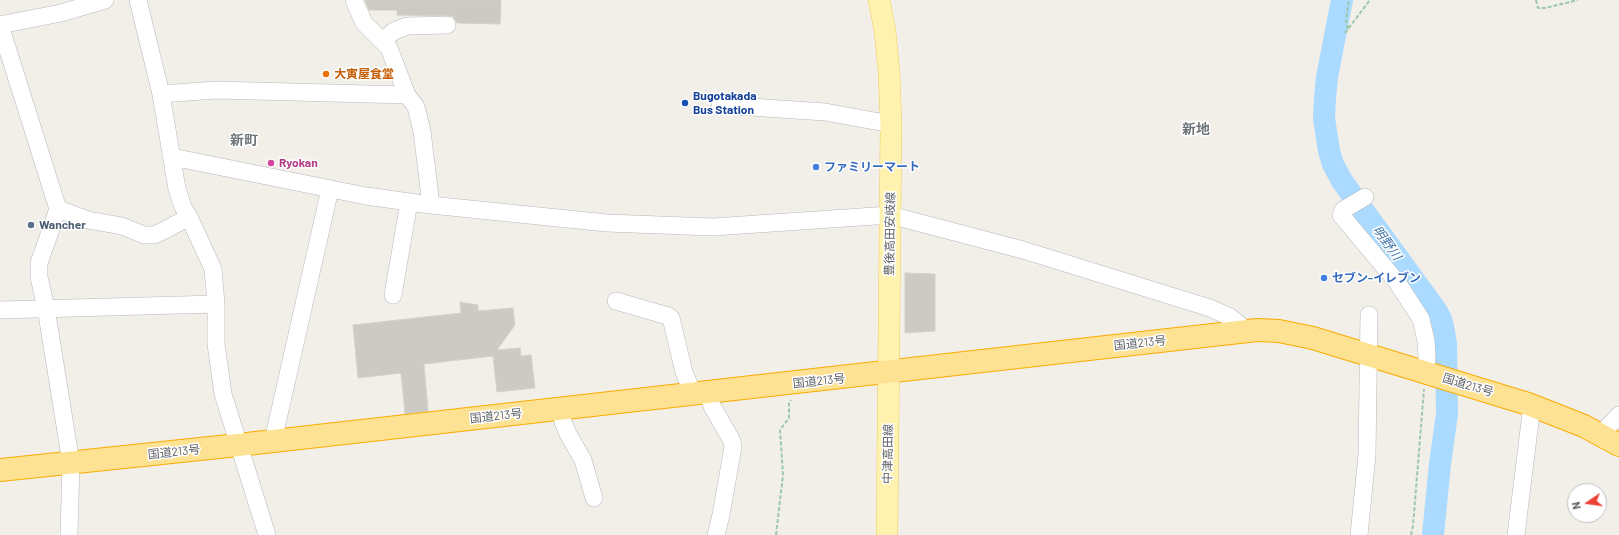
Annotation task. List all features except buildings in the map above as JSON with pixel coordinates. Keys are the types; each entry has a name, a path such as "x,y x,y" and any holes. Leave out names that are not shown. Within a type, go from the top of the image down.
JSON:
{"highway":[{"name":"国道213号","path":"0,470 701,394 1067,351 1268,330 1289,332 1532,405 1613,439"}],"main road":[{"name":"豊後高田安岐線","path":"879,0 885,31 889,72 891,124 889,373"},
{"name":"中津高田線","path":"887,535 889,373"}],"street":[{"path":"69,535 71,462 46,308 38,270 58,209 0,25 61,13 105,0"},
{"path":"138,0 161,94 177,189 183,207 189,216 213,269 216,304 216,344 218,367 223,394 267,535"},
{"path":"354,0 364,23 383,42 392,55 408,94 416,107 422,131 432,205"},
{"path":"383,42 394,31 407,26 447,25"},
{"path":"161,94 216,90 408,94"},
{"path":"720,105 825,112 891,124"},
{"path":"172,157 330,189 410,202 606,223 674,227 713,227 890,215 1023,250 1210,308 1230,317 1247,331"},
{"path":"273,441 330,189"},
{"path":"1365,197 1343,210 1341,215 1397,282 1421,319 1426,341 1426,372"},
{"path":"393,295 410,202"},
{"path":"58,209 88,220 122,226 144,235 154,235 189,216"},
{"path":"616,301 671,318 684,372 712,406 732,441 733,447 716,535"},
{"path":"0,310 216,304"},
{"path":"1359,535 1367,455 1369,315"},
{"path":"1516,535 1532,405"},
{"path":"560,409 568,434 583,460 594,498"},
{"path":"1613,439 1619,415"}],"path":[{"path":"1348,29 1346,20 1350,0"},
{"path":"1345,33 1370,0"},
{"path":"1536,0 1538,8 1545,8 1578,0"},
{"path":"1411,535 1426,372"},
{"path":"776,535 783,476 780,430 789,418 790,403 794,395"}],"waterway":[{"name":"明野川","path":"1342,0 1327,77 1325,98 1324,118 1329,151 1333,164 1342,181 1436,310 1441,319 1444,331 1446,344 1447,414 1440,464 1433,535"}],"place":[{"name":"大寅屋食堂","path":"326,74"},
{"name":"Bugotakada Bus Station","path":"685,103"},
{"name":"Ryokan","path":"271,163"},
{"name":"ファミリーマート","path":"816,167"},
{"name":"Wancher","path":"31,225"},
{"name":"セブン-イレブン","path":"1324,278"}],"district":[{"name":"新地","path":"1196,129"},
{"name":"新町","path":"244,140"}]}
